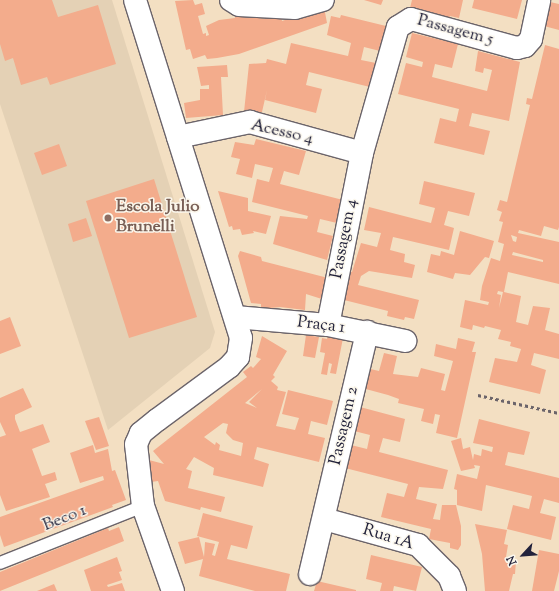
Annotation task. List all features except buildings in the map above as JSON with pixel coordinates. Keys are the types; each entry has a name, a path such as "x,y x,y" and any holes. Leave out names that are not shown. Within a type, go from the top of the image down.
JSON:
{"street":[{"path":"134,0 235,317 240,338 238,357 229,368 141,433 136,444 143,506 172,591"},
{"path":"231,0 238,5 295,8 323,0"},
{"name":"Passagem 5","path":"362,153 398,27 402,22 411,19 517,48 525,46 531,39 539,0"},
{"name":"Acesso 4","path":"178,137 250,122 362,153"},
{"name":"Passagem 4","path":"328,325 362,153"},
{"name":"Praça 1","path":"235,317 328,325 405,341"},
{"name":"Passagem 2","path":"310,574 324,519 366,332"},
{"name":"Rua 1A","path":"324,519 418,545 449,576 455,591"}],"lane":[{"name":"Beco 1","path":"0,563 143,506"}],"path":[{"path":"478,395 559,413"}],"shaded area":[{"name":"Escola Julio Brunelli","path":"0,0 112,0 215,332 210,348 108,430 0,104"}],"place":[{"name":"Escola Julio Brunelli","path":"108,218"}]}
